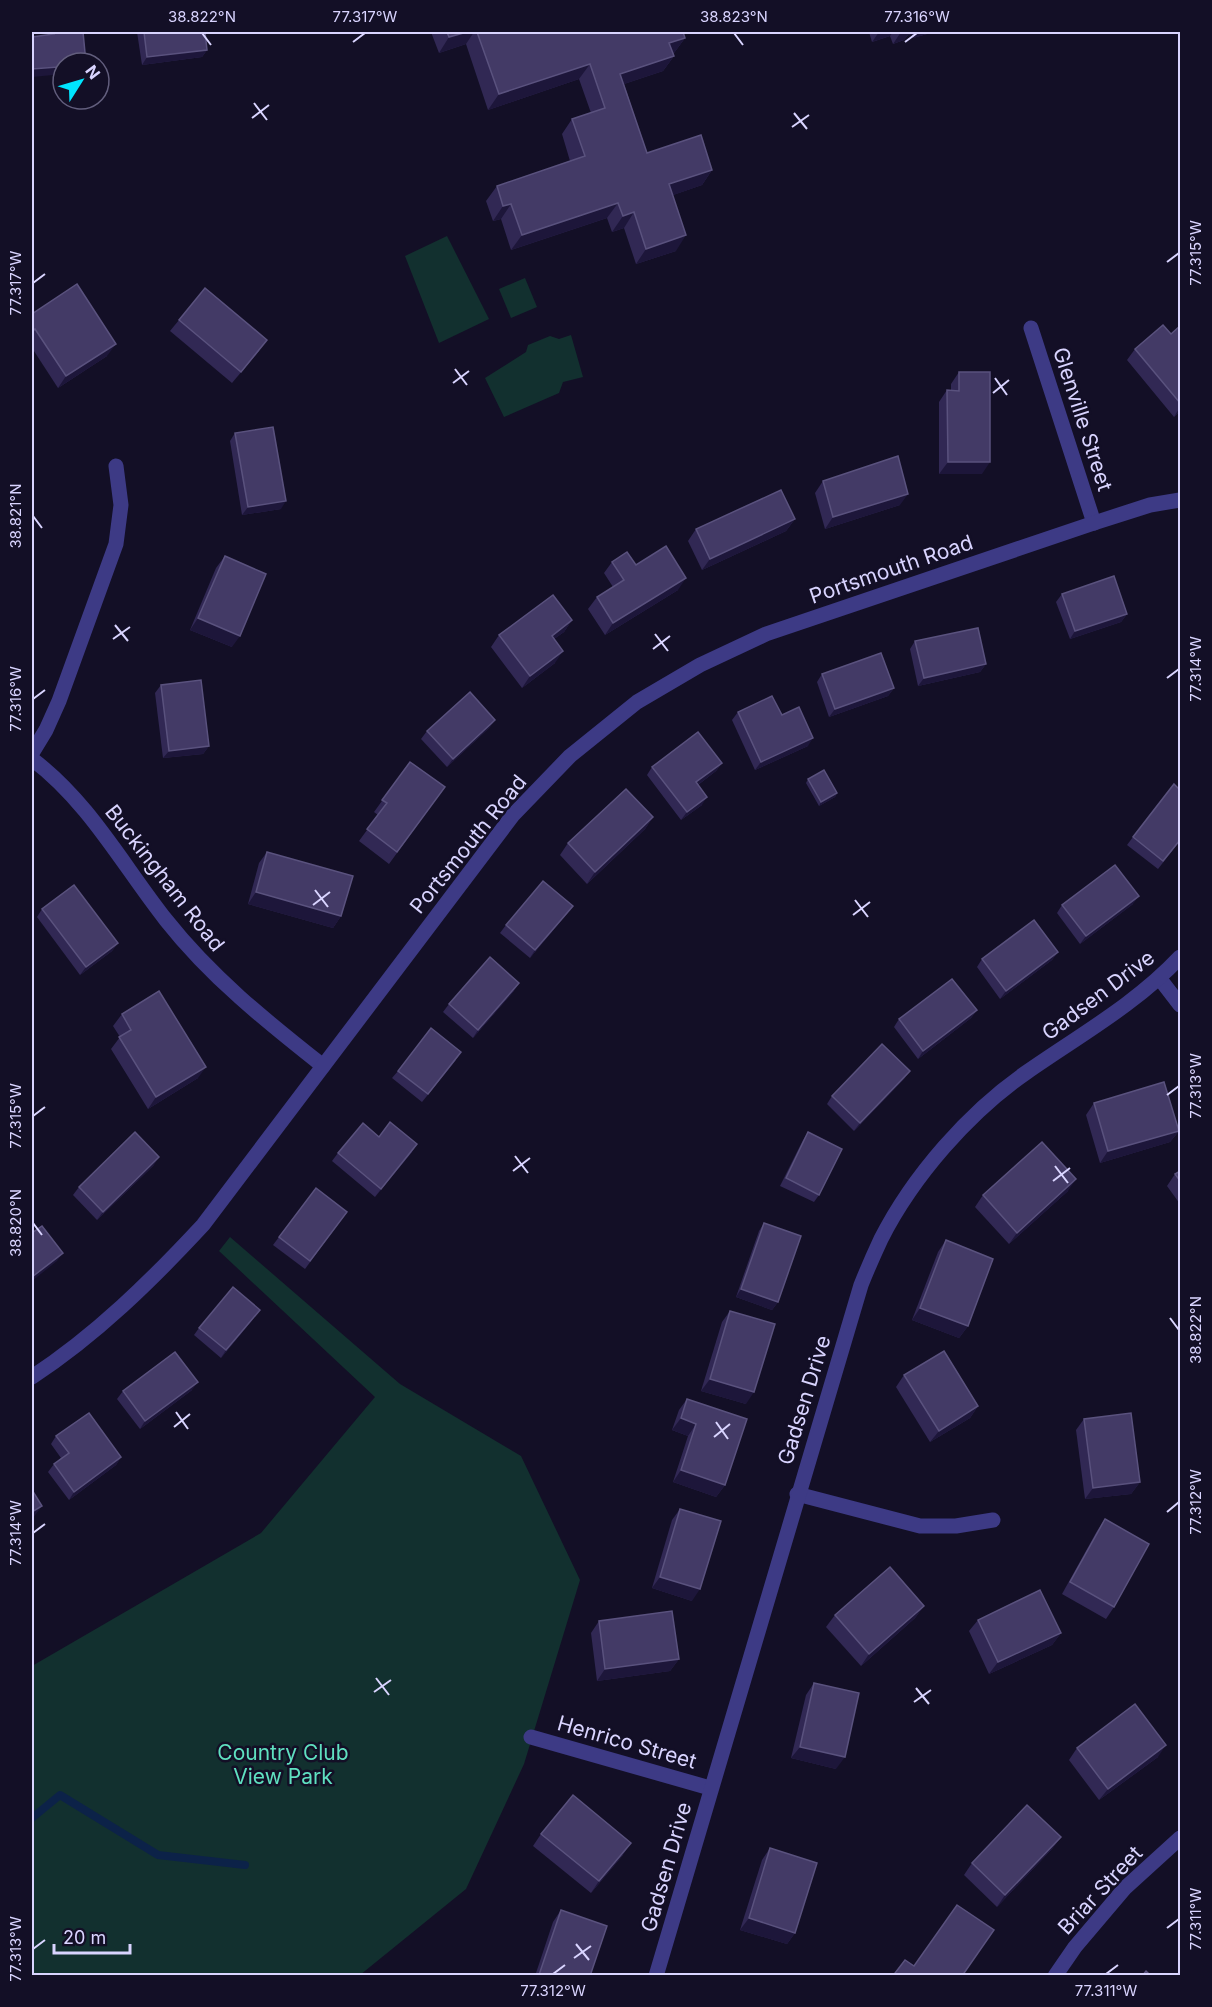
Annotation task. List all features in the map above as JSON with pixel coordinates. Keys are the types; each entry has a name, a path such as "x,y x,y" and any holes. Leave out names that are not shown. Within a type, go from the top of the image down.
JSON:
{"street":[{"name":"Glenville Street","path":"1031,328 1094,523"},
{"path":"32,753 46,730 59,700 116,544 121,504 116,466"},
{"name":"Portsmouth Road","path":"32,1377 116,1312 164,1266 210,1216 513,815 570,756 637,702 700,665 766,634 1094,523 1150,505 1180,500"},
{"name":"Buckingham Road","path":"32,759 50,773 93,818 165,919 200,960 239,998 322,1066"},
{"name":"Gadsen Drive","path":"656,1976 797,1494 861,1285 882,1238 912,1188 949,1143 994,1098 1026,1072 1087,1034 1160,979 1180,957"},
{"path":"1160,979 1180,1005"},
{"path":"797,1494 920,1526 956,1526 993,1520"},
{"name":"Henrico Street","path":"531,1737 710,1788"},
{"name":"Briar Street","path":"1055,1976 1075,1947 1125,1888 1180,1838"}],"green space":[{"path":"447,236 489,319 439,343 405,256"},
{"path":"525,278 537,307 511,318 499,289"},
{"path":"571,335 583,377 563,382 559,393 504,417 485,378 526,352 528,345 550,336 559,339"},
{"name":"Country Club View Park","path":"230,1237 400,1384 521,1456 580,1580 524,1764 466,1889 360,1975 32,1975 32,1666 261,1533 375,1397 219,1251"}],"building":[{"path":"53,32 83,32 85,51 51,51 51,68 32,69 32,37 54,34"},
{"path":"144,32 205,32 207,50 147,57"},
{"path":"447,32 467,32 449,37"},
{"path":"477,32 683,32 685,38 669,43 674,56 620,74 647,153 701,135 712,170 669,184 686,235 646,249 634,212 623,216 618,203 522,235 511,204 503,206 497,186 585,156 572,119 605,108 590,64 499,94"},
{"path":"77,284 116,344 66,376 35,329 32,332 32,314"},
{"path":"205,288 267,340 241,372 179,320"},
{"path":"1163,325 1171,334 1180,326 1180,403 1135,349"},
{"path":"959,372 990,372 990,462 948,462 947,390 959,391"},
{"path":"273,427 286,501 248,507 235,433"},
{"path":"898,456 908,494 833,517 823,481"},
{"path":"781,490 795,519 710,559 696,529"},
{"path":"666,546 686,578 613,623 597,597 624,580 612,562 627,552 636,565"},
{"path":"225,556 266,574 240,636 198,618"},
{"path":"1114,576 1127,614 1075,631 1062,594"},
{"path":"553,595 572,620 552,636 563,651 530,676 499,635"},
{"path":"978,628 986,664 924,678 915,641"},
{"path":"881,653 894,688 835,709 822,674"},
{"path":"201,680 209,746 169,751 161,685"},
{"path":"470,692 495,720 453,759 427,731"},
{"path":"772,696 782,715 799,707 813,738 761,762 738,712"},
{"path":"698,732 722,763 696,782 707,797 687,812 652,767"},
{"path":"410,762 445,787 397,852 367,829 387,803 382,800"},
{"path":"824,770 837,793 821,802 808,779"},
{"path":"1174,784 1180,790 1180,840 1163,861 1133,837"},
{"path":"626,789 653,817 595,872 568,843"},
{"path":"267,852 353,876 341,916 256,892"},
{"path":"1115,865 1139,896 1086,936 1062,905"},
{"path":"543,881 573,906 535,950 506,925"},
{"path":"74,885 118,943 86,967 42,909"},
{"path":"1034,920 1058,952 1006,991 982,959"},
{"path":"490,957 519,983 478,1030 449,1004"},
{"path":"952,979 977,1010 923,1051 899,1019"},
{"path":"159,991 206,1067 156,1097 119,1037 131,1030 122,1014"},
{"path":"431,1028 461,1052 428,1094 398,1071"},
{"path":"882,1044 910,1071 860,1123 832,1096"},
{"path":"1164,1082 1179,1131 1108,1151 1094,1103"},
{"path":"390,1122 417,1144 381,1189 338,1153 363,1123 379,1137"},
{"path":"135,1132 159,1157 103,1212 79,1187"},
{"path":"808,1132 842,1149 819,1195 786,1178"},
{"path":"1042,1142 1076,1179 1017,1233 983,1195"},
{"path":"1180,1171 1180,1181 1175,1174"},
{"path":"316,1188 347,1212 310,1261 279,1237"},
{"path":"764,1223 801,1236 778,1302 741,1289"},
{"path":"42,1226 63,1253 32,1277 32,1233"},
{"path":"946,1240 993,1259 968,1326 920,1308"},
{"path":"233,1287 260,1310 226,1350 199,1328"},
{"path":"730,1311 775,1324 754,1392 710,1379"},
{"path":"944,1351 978,1406 939,1431 904,1375"},
{"path":"175,1352 198,1382 145,1421 123,1391"},
{"path":"687,1399 747,1419 725,1485 681,1470 696,1424 681,1418"},
{"path":"89,1413 121,1457 74,1492 54,1464 69,1453 56,1436"},
{"path":"1131,1413 1140,1482 1093,1488 1084,1419"},
{"path":"32,1490 42,1506 32,1512"},
{"path":"680,1509 721,1521 700,1589 660,1577"},
{"path":"1105,1519 1149,1544 1114,1607 1070,1582"},
{"path":"890,1567 924,1606 869,1654 835,1615"},
{"path":"1040,1590 1061,1633 998,1662 978,1620"},
{"path":"672,1611 679,1659 605,1669 599,1621"},
{"path":"814,1683 859,1693 845,1757 800,1747"},
{"path":"1135,1704 1166,1745 1108,1789 1077,1748"},
{"path":"573,1795 631,1843 599,1881 541,1834"},
{"path":"1027,1805 1061,1837 1005,1895 972,1863"},
{"path":"770,1848 817,1863 795,1933 749,1918"},
{"path":"957,1905 994,1930 962,1976 899,1976 895,1973 905,1960 914,1966"},
{"path":"561,1910 607,1926 590,1976 539,1975"}],"waterway":[{"path":"32,1818 60,1795 158,1855 245,1865"}]}
